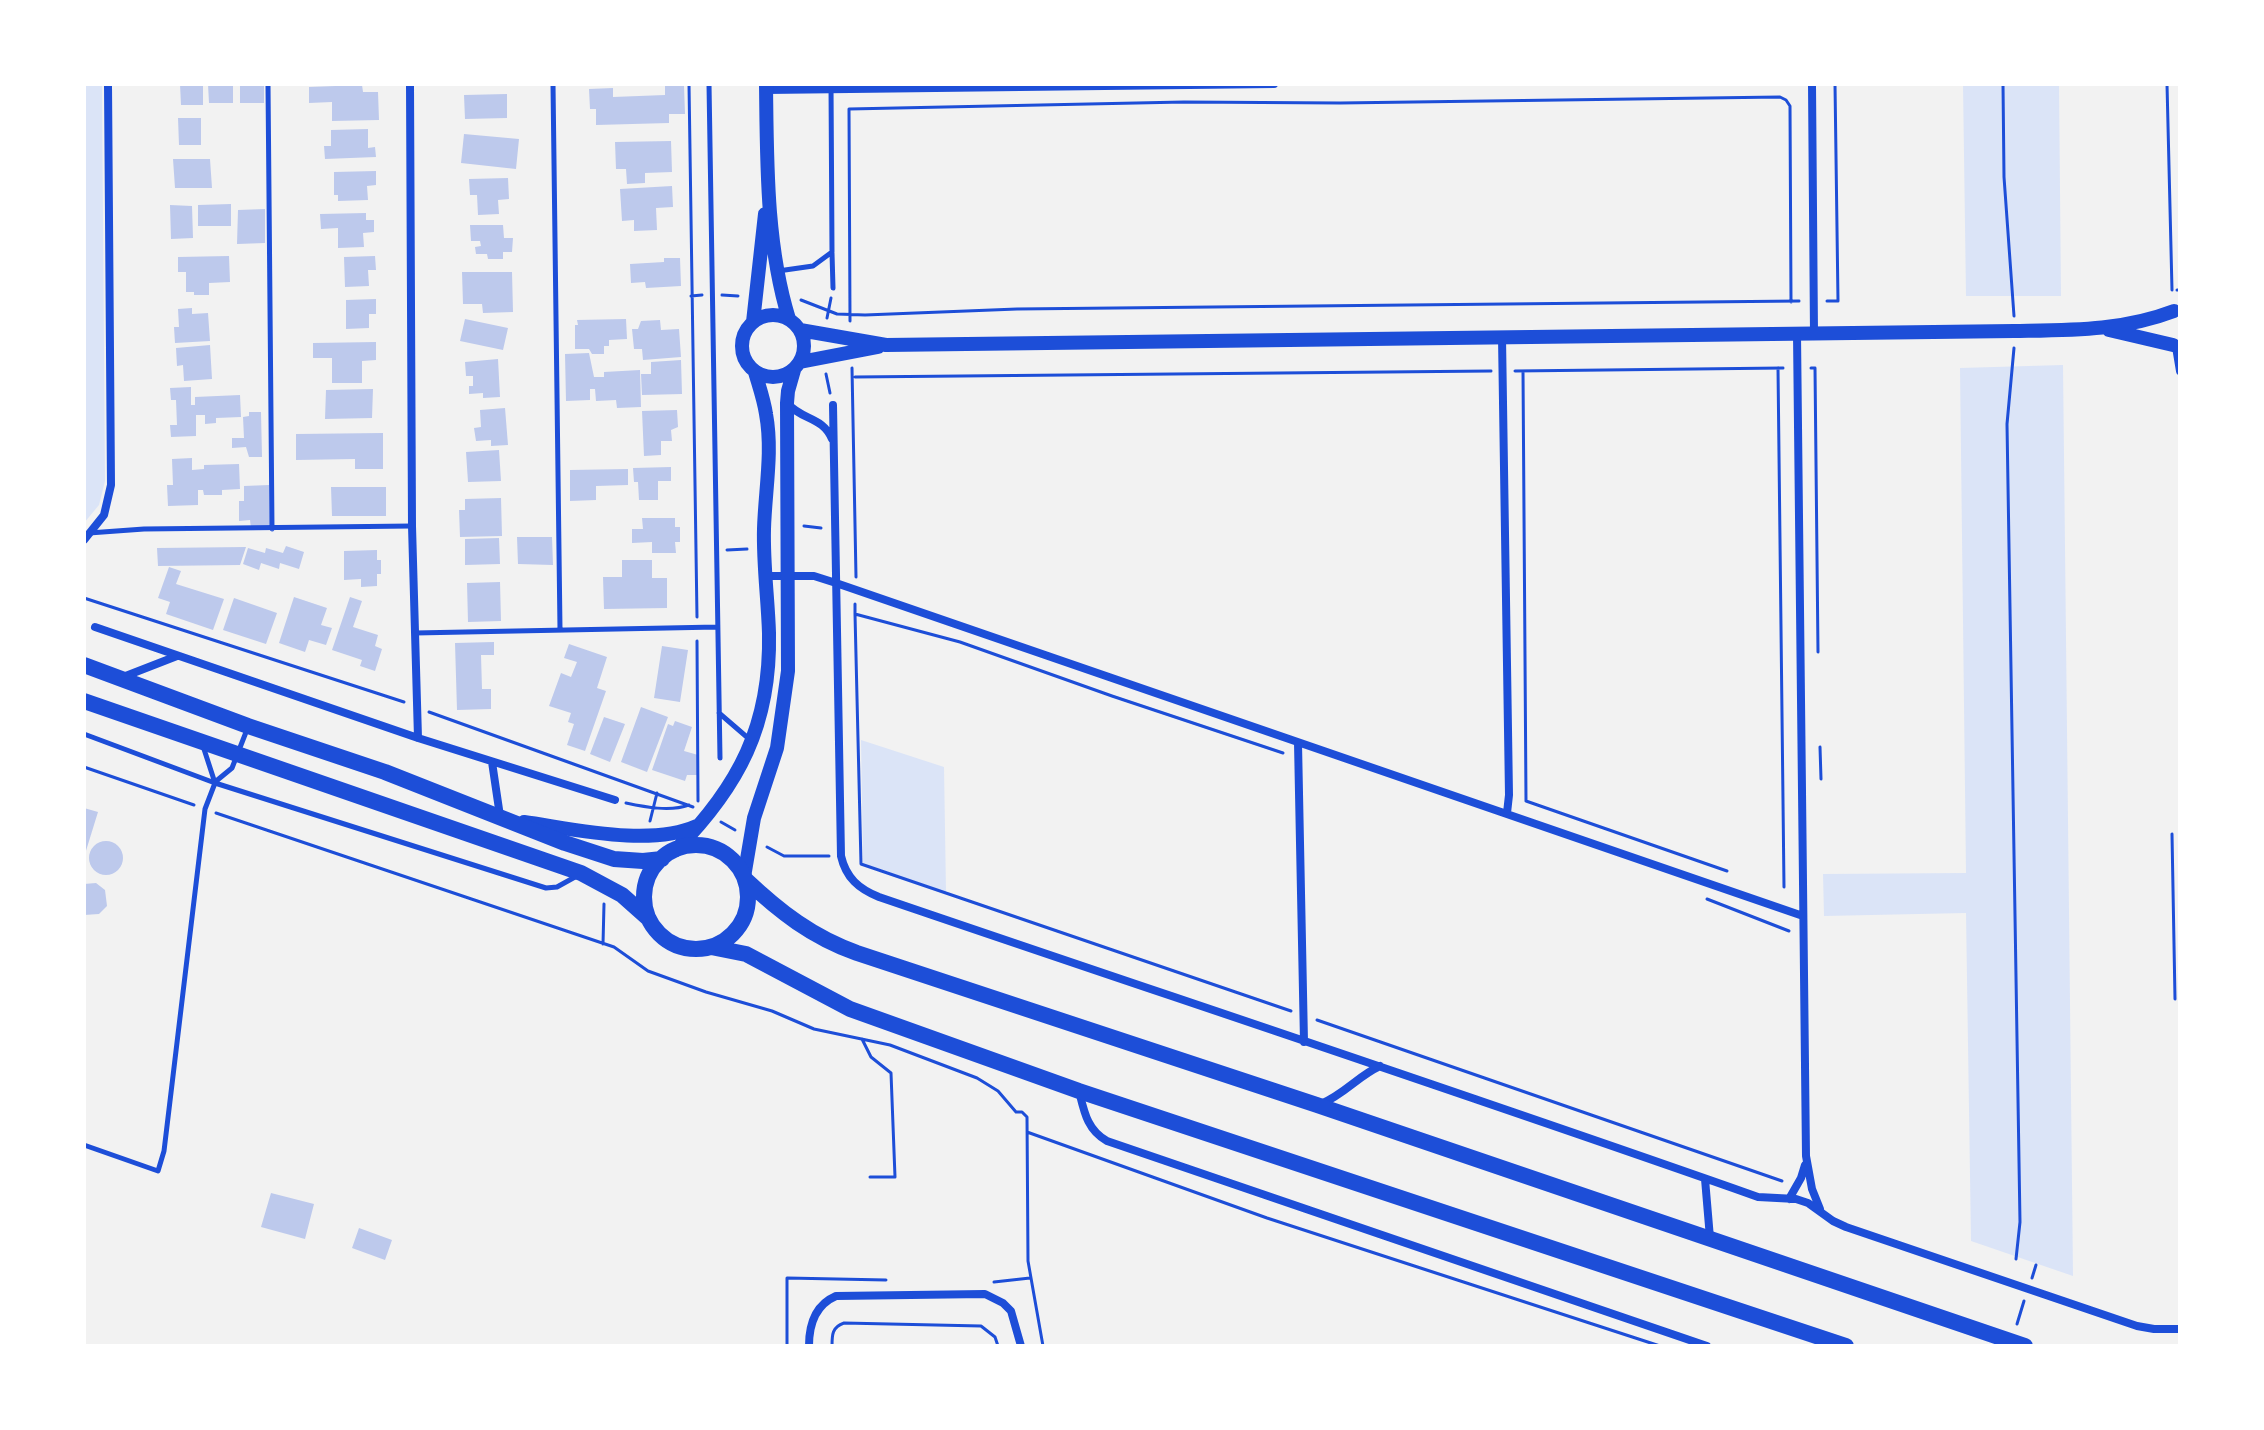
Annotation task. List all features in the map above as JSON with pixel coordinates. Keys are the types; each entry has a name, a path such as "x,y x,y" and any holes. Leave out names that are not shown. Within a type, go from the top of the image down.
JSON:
{"main road":[{"path":"84,665 248,726 385,772 565,843 614,859 643,861 691,846 712,848 730,858 745,878 787,917 834,945 1317,1105 2025,1346"},
{"path":"84,701 581,873 622,895 649,919 659,934 675,945 693,949 711,947 746,954 850,1009 1079,1091 1846,1346"},
{"path":"649,919 645,890 651,872 669,854"},
{"path":"711,947 729,938 741,923 747,905 745,878"}],"street":[{"path":"88,533 104,515 110,498 112,463 108,84"},
{"path":"410,84 412,526 418,738"},
{"path":"745,878 754,818 782,729 788,671 787,403 805,346 794,324 777,271 769,185 766,87 1274,84"},
{"path":"1812,84 1814,334"},
{"path":"769,185 753,322 742,338 741,348 748,366 771,378 787,375 797,366 886,345 2105,329 2154,318 2178,307"},
{"path":"2178,307 2167,327 2176,347 2180,371"},
{"path":"753,322 770,315 794,324 886,345"},
{"path":"2105,329 2176,347"},
{"path":"1797,334 1806,1156 1809,1177 1820,1209"},
{"path":"1502,337 1507,813"},
{"path":"669,854 701,824 727,790 760,719 768,671 764,529 769,468 767,414 755,372"},
{"path":"787,403 795,412 824,425 831,435 834,450"},
{"path":"833,405 841,856 848,875 859,887 879,897 1758,1197 1808,1203 1846,1227 2082,1308 2145,1328 2180,1329"},
{"path":"766,576 814,576 836,583 1803,916"},
{"path":"95,627 418,738 615,800"},
{"path":"121,677 178,655"},
{"path":"1298,743 1304,1042"},
{"path":"492,762 504,818 630,835 678,832 701,824"},
{"path":"1317,1105 1339,1096 1380,1066"},
{"path":"1079,1091 1090,1126 1107,1141 1707,1346"},
{"path":"1789,1199 1804,1170 1806,1156"},
{"path":"1705,1179 1710,1240"},
{"path":"809,1346 811,1324 820,1307 832,1297 846,1294 985,1294 1011,1311 1021,1346"}],"lane":[{"path":"268,84 272,529"},
{"path":"553,84 560,629"},
{"path":"709,84 720,758"},
{"path":"831,87 833,288"},
{"path":"777,271 813,266 832,252"},
{"path":"88,533 134,529 412,526"},
{"path":"415,633 717,627"},
{"path":"719,713 752,741"},
{"path":"84,1145 158,1171 165,1147 205,809 215,783 230,772 248,726"},
{"path":"84,734 215,783 546,888 557,887 581,873"},
{"path":"200,741 215,783"}],"path":[{"path":"689,84 698,809"},
{"path":"1835,84 1838,301"},
{"path":"2003,84 2004,177 2013,299"},
{"path":"2167,84 2176,290"},
{"path":"792,297 837,314 850,314 1017,309 1791,302 1790,106 1786,100 1776,96 1340,103 1168,102 849,109 850,314"},
{"path":"2013,363 2007,424 2020,1215 2016,1259"},
{"path":"1727,871 1526,801 1523,371 1778,368 1784,887"},
{"path":"1815,368 1818,652"},
{"path":"1490,371 853,377 861,864 1797,1185"},
{"path":"84,598 417,707 689,805 654,807 615,800"},
{"path":"855,614 960,642 1298,758"},
{"path":"1820,747 1821,779"},
{"path":"84,767 603,944 622,951 648,971 706,992 772,1011 814,1029 890,1045 986,1082 1005,1097 1016,1112 1022,1112 1027,1117 1030,1278 1043,1346"},
{"path":"2172,834 2175,999"},
{"path":"2172,853 2180,852"},
{"path":"862,1039 871,1057 891,1073 895,1177 870,1177"},
{"path":"1027,1132 1267,1218 1660,1346"},
{"path":"2033,1274 2036,1265"},
{"path":"787,1346 787,1278 799,1279"},
{"path":"2014,1331 2026,1296"},
{"path":"832,1346 832,1334 838,1325 844,1323 981,1326 995,1337 998,1346"}],"shaded area":[{"path":"84,84 102,84 105,481 99,505 84,523"},
{"path":"1963,84 2059,84 2061,296 1966,296"},
{"path":"2063,365 2073,1276 1971,1241 1966,913 1824,916 1823,874 1966,873 1960,368"},
{"path":"861,740 944,767 946,892 863,863"}],"building":[{"path":"180,84 203,84 203,105 181,105"},
{"path":"208,84 233,84 233,103 209,103"},
{"path":"240,84 264,84 264,103 240,103"},
{"path":"362,85 363,92 378,92 379,120 332,121 332,102 309,103 309,87"},
{"path":"665,86 684,86 685,114 669,114 669,123 596,125 596,109 590,109 589,89 613,88 613,97 665,95"},
{"path":"507,94 507,118 465,119 464,95"},
{"path":"178,118 201,118 201,145 179,145"},
{"path":"368,129 368,148 375,147 376,157 325,159 324,146 331,146 331,130"},
{"path":"464,134 519,139 516,169 461,163"},
{"path":"671,141 672,172 645,173 645,183 627,184 626,169 616,169 615,142"},
{"path":"173,159 210,159 212,188 175,188"},
{"path":"376,171 376,185 367,186 368,200 338,201 338,195 334,195 334,172"},
{"path":"508,178 509,199 498,200 499,214 478,215 477,195 470,195 469,179"},
{"path":"672,186 673,207 656,208 657,230 634,231 634,220 622,221 620,189"},
{"path":"231,204 231,226 198,226 198,205"},
{"path":"170,205 192,206 193,238 171,239"},
{"path":"265,209 265,243 237,244 238,210"},
{"path":"366,213 366,220 374,220 374,232 363,233 364,247 338,248 338,228 321,229 320,214"},
{"path":"470,225 503,225 504,238 513,238 512,252 503,252 503,259 488,259 487,254 476,254 475,247 481,246 480,241 471,241"},
{"path":"229,256 230,282 209,283 209,295 186,292 186,272 178,272 178,257"},
{"path":"375,256 376,270 368,270 369,286 345,287 344,257"},
{"path":"664,258 680,258 681,286 646,288 645,282 631,283 630,264 664,262"},
{"path":"462,272 512,272 513,312 483,313 482,304 463,304"},
{"path":"376,299 376,314 369,314 369,328 346,329 346,300"},
{"path":"192,308 192,314 208,313 210,341 175,343 174,327 179,327 178,309"},
{"path":"465,319 508,328 503,350 460,341"},
{"path":"626,319 627,339 609,340 609,346 604,346 604,354 575,349 577,320"},
{"path":"660,320 661,330 679,329 681,357 643,360 642,349 634,349 632,329 638,329 641,321"},
{"path":"376,342 376,360 362,361 362,383 332,383 332,358 313,358 313,343"},
{"path":"210,345 212,379 184,381 183,365 177,366 176,348"},
{"path":"589,353 594,377 604,377 604,372 640,370 641,407 617,408 616,400 596,401 595,389 590,389 590,400 566,401 565,354"},
{"path":"498,359 500,397 483,398 483,393 469,394 473,376 466,376 465,362"},
{"path":"681,360 682,394 642,395 641,374 651,374 651,362"},
{"path":"191,387 191,405 195,405 195,397 240,395 241,417 216,418 216,423 205,424 205,415 196,415 196,436 171,437 170,425 177,425 176,400 171,400 170,388"},
{"path":"373,389 372,418 325,419 326,390"},
{"path":"505,408 508,445 491,446 491,440 476,441 474,428 481,427 480,410"},
{"path":"677,410 678,427 671,430 672,441 661,441 661,455 644,456 642,411"},
{"path":"249,412 261,412 262,457 249,457 246,447 232,448 232,438 244,438 243,417 249,416"},
{"path":"383,433 383,469 355,469 355,459 296,460 296,434"},
{"path":"499,450 501,481 468,482 466,452"},
{"path":"192,458 192,470 204,469 204,465 239,464 240,489 222,490 222,495 204,495 203,490 198,490 198,505 168,506 167,485 173,485 172,459"},
{"path":"671,467 671,481 658,481 658,500 639,500 633,468"},
{"path":"628,469 628,485 596,486 596,500 570,501 570,470"},
{"path":"269,485 270,528 251,528 250,520 239,521 239,501 244,501 244,486"},
{"path":"331,487 386,487 386,516 332,516"},
{"path":"501,498 502,536 460,537 459,510 465,510 465,499"},
{"path":"642,518 675,518 675,527 680,527 680,542 675,542 676,553 652,553 652,542 632,543 632,529 643,529"},
{"path":"517,537 552,537 553,565 518,564"},
{"path":"499,538 500,564 465,565 465,539"},
{"path":"286,546 304,552 299,569 280,563 279,569 261,563 259,570 243,564 248,548 265,553 266,548 283,553"},
{"path":"246,547 240,565 158,566 157,548"},
{"path":"377,550 381,574 377,574 377,586 361,587 361,579 344,580 344,551"},
{"path":"622,560 652,560 652,578 667,578 667,608 604,609 603,577 622,577"},
{"path":"169,567 181,571 176,584 224,599 213,630 166,614 170,602 158,598"},
{"path":"500,582 501,621 468,622 467,583"},
{"path":"294,597 327,608 321,625 332,628 326,645 309,640 305,652 279,643"},
{"path":"350,597 362,601 353,627 378,635 375,646 382,649 375,671 360,666 362,660 332,650"},
{"path":"234,598 277,613 266,644 223,630"},
{"path":"494,642 494,655 481,655 482,689 491,689 491,709 457,710 455,643"},
{"path":"569,644 607,657 597,688 606,691 585,751 567,745 574,724 568,722 571,713 549,706 561,673 571,677 577,662 564,658"},
{"path":"662,646 688,650 680,702 654,698"},
{"path":"641,707 668,717 647,772 621,762"},
{"path":"604,717 625,724 610,762 590,754"},
{"path":"675,721 692,727 684,751 698,755 698,775 687,775 685,781 652,770 668,724 673,726"},
{"path":"84,808 98,812 85,854 84,854"},
{"path":"106,841 118,846 123,858 118,870 106,875 94,870 89,858 94,846"},
{"path":"96,883 105,890 107,906 99,914 84,915 84,884"},
{"path":"271,1193 314,1204 305,1239 261,1227"},
{"path":"359,1228 392,1240 385,1260 352,1248"}]}
